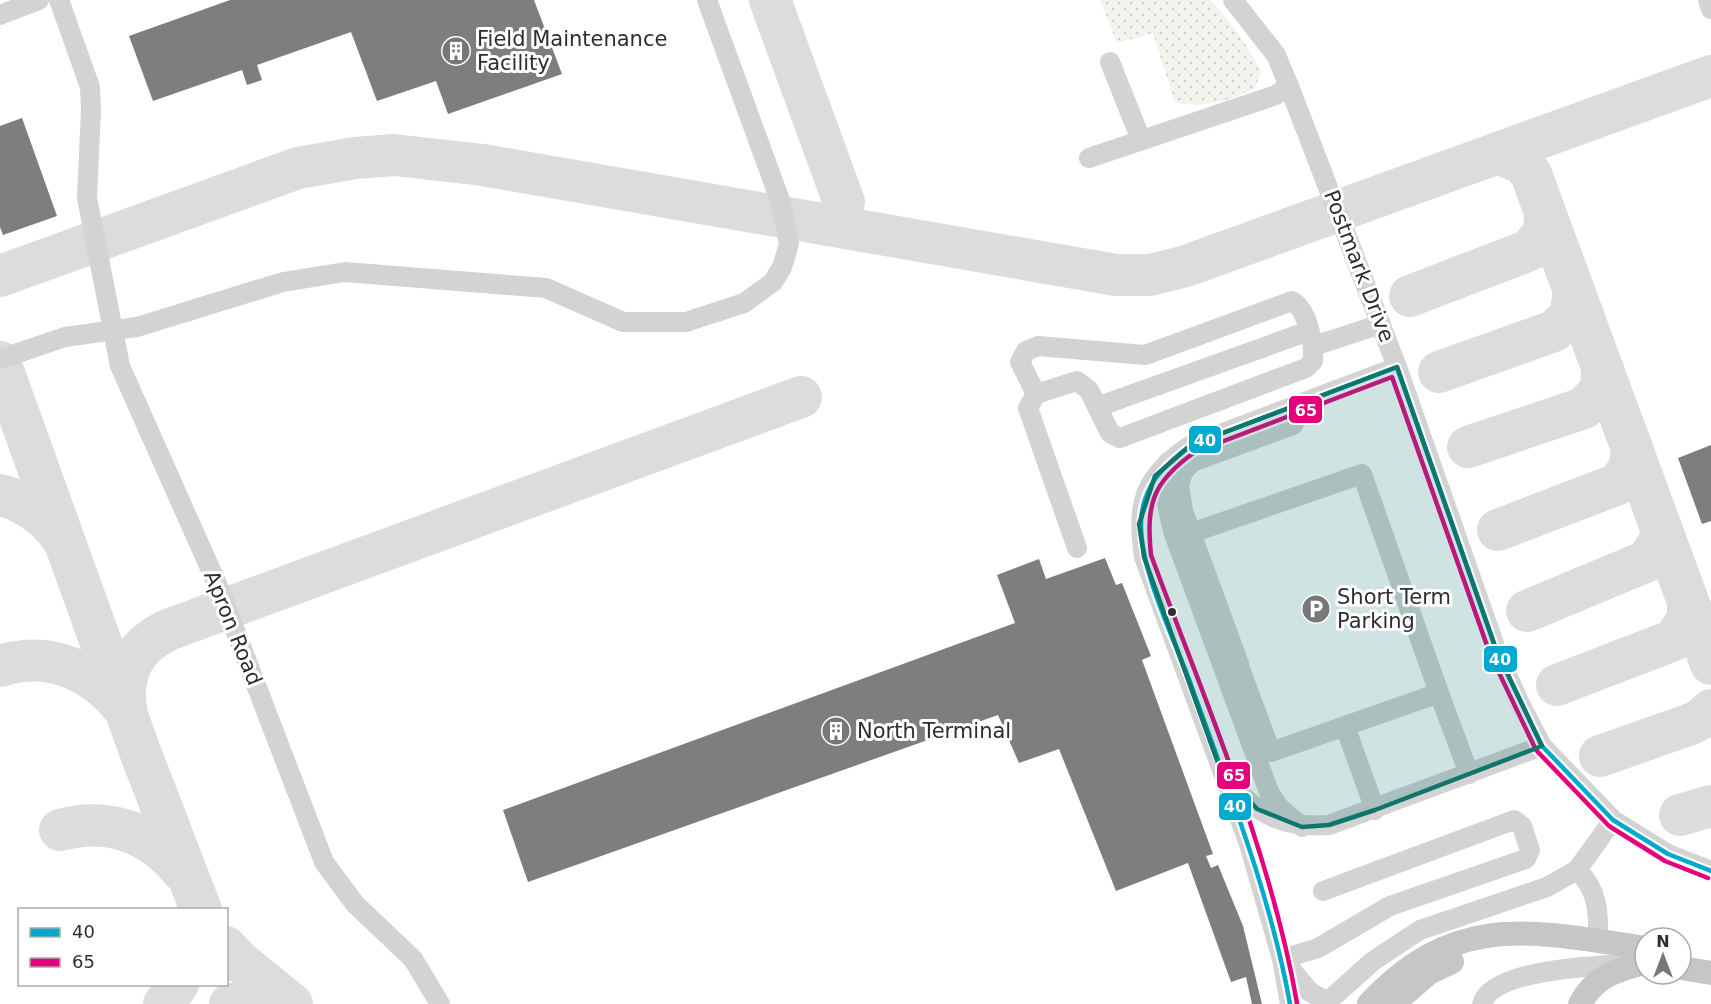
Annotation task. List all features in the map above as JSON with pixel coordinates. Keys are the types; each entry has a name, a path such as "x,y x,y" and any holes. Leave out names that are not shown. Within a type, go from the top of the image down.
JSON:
{"main road":[{"path":"1369,1004 1402,971 1424,957 1473,937 1502,932 1528,933 1598,941 1633,954"},
{"path":"1393,1004 1429,973 1476,953 1529,947 1633,957"},
{"path":"1693,955 1711,957"},
{"path":"1580,1004 1587,992 1603,976 1633,963"},
{"path":"1693,970 1711,973"}],"street":[{"path":"0,15 39,0"},
{"name":"Apron Road","path":"59,0 90,87 92,110 87,198 111,332 120,366 218,586 324,862 355,904 413,959 440,1004"},
{"path":"0,359 65,337 111,332 150,324 283,282 345,272 546,288 623,322 686,322 756,296 773,282 782,267 788,248 788,231 781,203 707,0"},
{"name":"Postmark Drive","path":"1233,0 1276,55 1289,86 1397,367 1497,652 1542,746 1613,820 1668,854 1711,871"},
{"path":"1708,0 1711,9"},
{"path":"1110,62 1140,140"},
{"path":"1089,158 1276,95 1289,86"},
{"path":"1036,394 1020,362 1026,351 1038,346 1145,355 1292,301 1300,308 1311,338 1313,361 1306,368 1120,438 1110,433 1089,390 1077,381 1036,394 1028,408 1077,548"},
{"path":"1097,407 1311,338 1381,324"},
{"path":"1290,1004 1282,958 1249,844 1143,557 1139,524 1145,496 1155,476 1169,460 1191,445 1397,367"},
{"path":"1306,402 1293,425 1192,462 1183,472 1179,485 1183,511 1271,752 1439,693"},
{"path":"1169,460 1165,481 1167,511 1174,534 1269,792 1278,806 1302,827"},
{"path":"1191,533 1362,474 1468,774"},
{"path":"1345,726 1374,810"},
{"path":"1219,766 1240,794 1257,808 1274,819 1302,827 1329,825 1374,810 1542,746"},
{"path":"1282,958 1318,948 1390,906 1526,859 1530,850 1522,826 1514,820 1323,891"},
{"path":"1282,958 1311,992 1326,1003 1373,961 1420,930 1547,886 1577,870 1613,820"},
{"path":"1577,870 1589,881 1599,912 1598,941"},
{"path":"1482,1004 1484,997 1492,989 1518,979 1554,971 1633,960"}],"highlighted area":[{"path":"1397,367 1497,652 1542,746 1375,810 1329,825 1302,827 1257,809 1219,766 1144,557 1139,524 1155,476 1191,445"}],"shaded area":[{"path":"1100,0 1210,0 1238,34 1261,71 1255,88 1216,103 1196,105 1175,102 1153,33 1117,43"}],"building":[{"name":"Field Maintenance Facility","path":"230,0 534,0 562,74 448,114 436,81 377,101 351,32 257,65 262,80 247,85 242,70 153,101 129,36"},
{"path":"22,118 57,216 3,235 0,227 0,126"},
{"path":"1711,445 1711,521 1702,524 1678,458"},
{"name":"North Terminal","path":"1105,558 1116,585 1122,583 1151,656 1142,660 1213,854 1206,856 1211,868 1218,865 1243,926 1262,1004 1252,1004 1246,977 1231,982 1188,863 1116,891 1059,749 1019,763 998,715 528,882 503,810 1015,623 997,575 1039,559 1046,579"}],"taxiway":[{"path":"770,0 844,202 836,219 827,225"},
{"path":"0,276 298,168 355,158 394,155 483,165 1116,275 1150,275 1186,266 1711,76"},
{"path":"1498,153 1522,163 1531,174 1711,664"},
{"path":"1410,296 1530,250 1544,232 1545,214"},
{"path":"1439,372 1554,331 1570,316 1574,292"},
{"path":"0,362 141,754 200,908"},
{"path":"1468,447 1584,408 1600,391 1603,369"},
{"path":"126,708 126,682 133,661 147,644 168,630 801,397"},
{"path":"1498,530 1618,484 1630,467 1632,448"},
{"path":"0,495 18,501 36,512 58,532 63,540"},
{"path":"1527,611 1647,561 1660,541 1661,527"},
{"path":"1557,685 1674,640 1688,619 1688,603"},
{"path":"0,666 36,661 70,667 100,684 125,710"},
{"path":"1600,756 1691,724 1711,710"},
{"path":"1680,815 1711,806"},
{"path":"60,830 95,825 127,831 157,846 182,871"},
{"path":"228,949 239,961 292,1004"},
{"path":"164,1004 177,986"},
{"path":"230,1004 238,1004"}],"transit line":[{"name":"40","path":"1397,367 1497,652 1542,746 1613,820 1668,854 1711,871"},
{"name":"40","path":"1290,1004 1282,963 1247,841 1152,582 1142,541 1142,509 1156,478 1172,460 1191,445 1397,367"},
{"name":"65","path":"1297,1003 1285,946 1253,832 1151,555 1151,508 1161,484 1195,452 1392,377 1490,654 1536,750 1609,826 1665,861 1708,878"}],"place":[{"name":"Field Maintenance Facility","path":"456,51"},
{"name":"Short Term Parking","path":"1316,609"},
{"name":"North Terminal","path":"836,731"}]}
